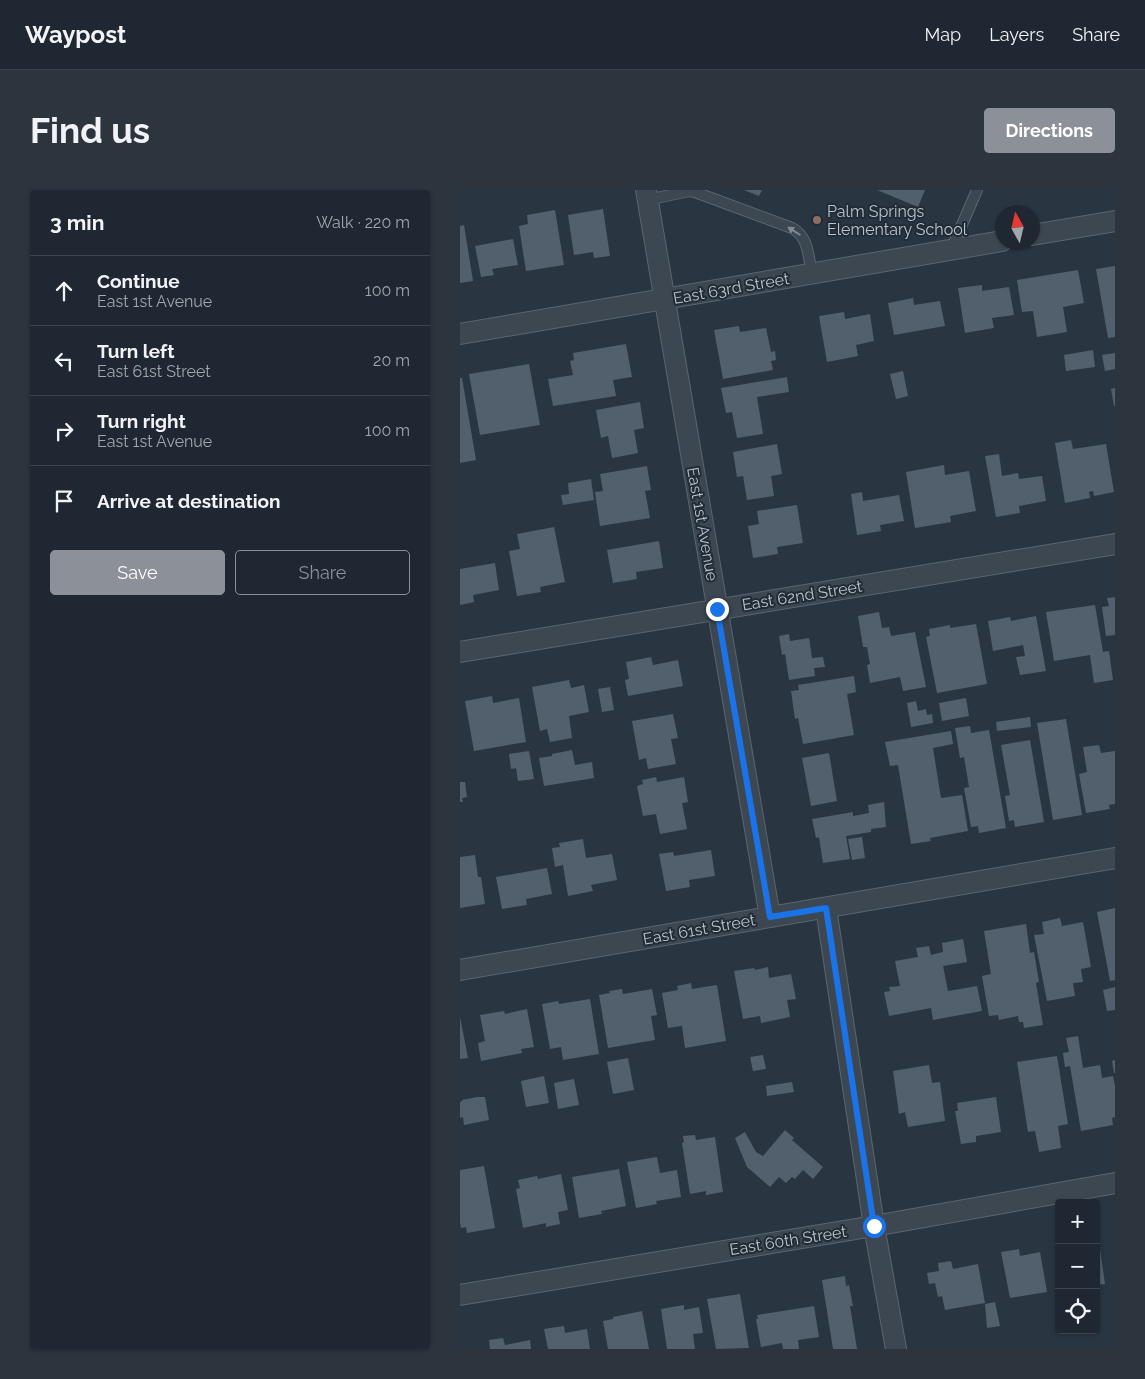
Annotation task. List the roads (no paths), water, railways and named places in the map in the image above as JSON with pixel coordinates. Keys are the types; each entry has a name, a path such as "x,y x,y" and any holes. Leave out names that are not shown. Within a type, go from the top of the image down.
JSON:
{"street":[{"name":"East 1st Avenue","path":"646,195 770,917"},
{"path":"1040,235 1115,221"},
{"name":"East 63rd Street","path":"460,334 995,242"},
{"name":"East 62nd Street","path":"460,652 1115,544"},
{"name":"East 61st Street","path":"460,970 1115,858"},
{"path":"826,908 874,1226 896,1349"},
{"name":"East 60th Street","path":"460,1295 874,1226 1115,1183"}],"lane":[{"path":"950,250 977,190"},
{"path":"646,195 696,192 792,228 804,238 812,274"}],"place":[{"name":"Palm Springs Elementary School","path":"817,220"}]}
